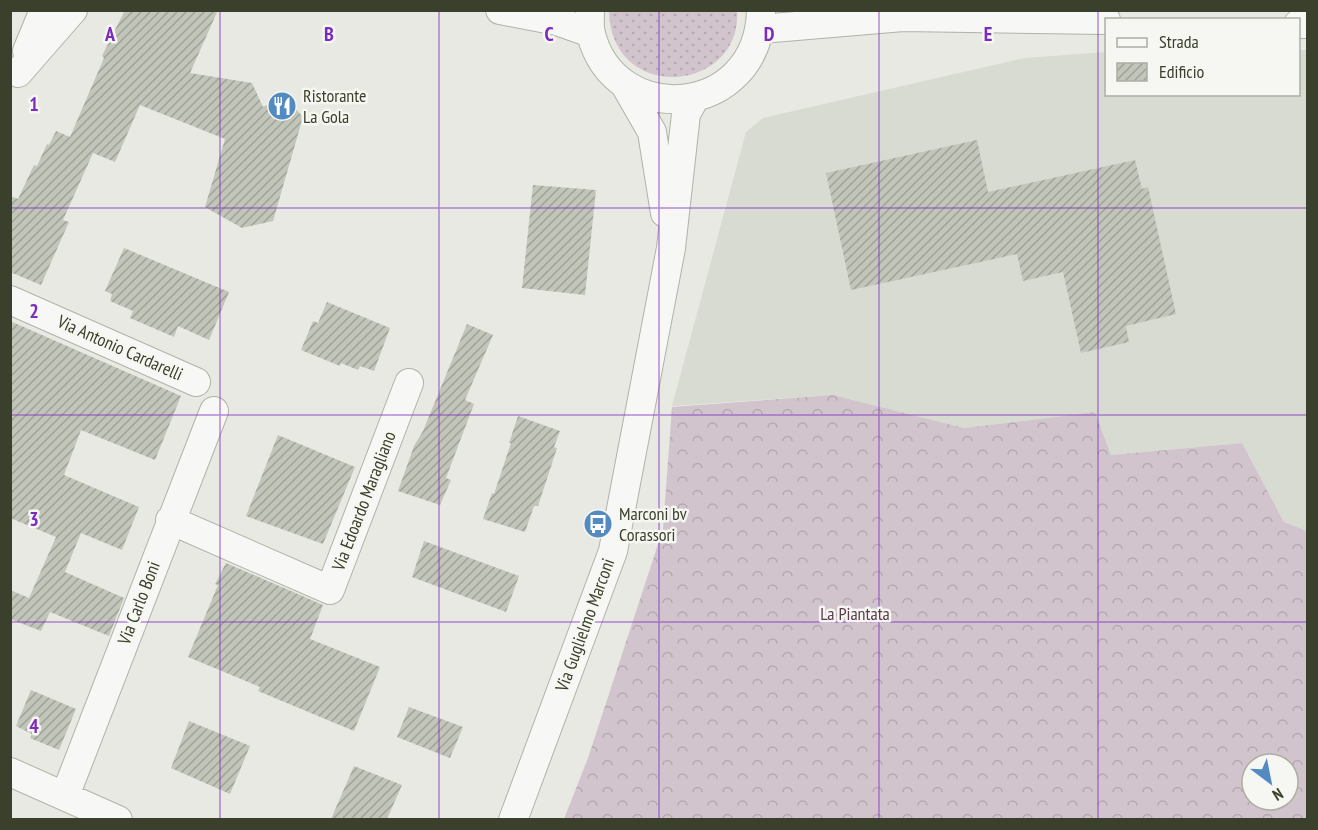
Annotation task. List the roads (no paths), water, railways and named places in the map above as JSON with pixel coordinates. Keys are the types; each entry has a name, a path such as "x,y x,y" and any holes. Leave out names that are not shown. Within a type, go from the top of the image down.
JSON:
{"street":[{"path":"14,79 44,10"},
{"path":"14,79 73,10"},
{"path":"500,10 557,21 591,22 603,62 625,85 659,99 695,98 718,89 738,73 753,53 761,20 903,17 1105,21"},
{"name":"Via Guglielmo Marconi","path":"625,85 652,132 671,248"},
{"name":"Via Guglielmo Marconi","path":"513,819 613,550 671,248 686,114 695,98"},
{"name":"Via Antonio Cardarelli","path":"10,300 196,382"},
{"name":"Via Edoardo Maragliano","path":"170,520 330,590 409,383"},
{"name":"Via Carlo Boni","path":"65,795 214,411"},
{"path":"10,772 65,795 110,818"}],"place":[{"name":"Ristorante La Gola","path":"282,106"},
{"name":"Marconi bv Corassori","path":"598,524"}],"park label":[{"name":"La Piantata","path":"855,614"}]}
